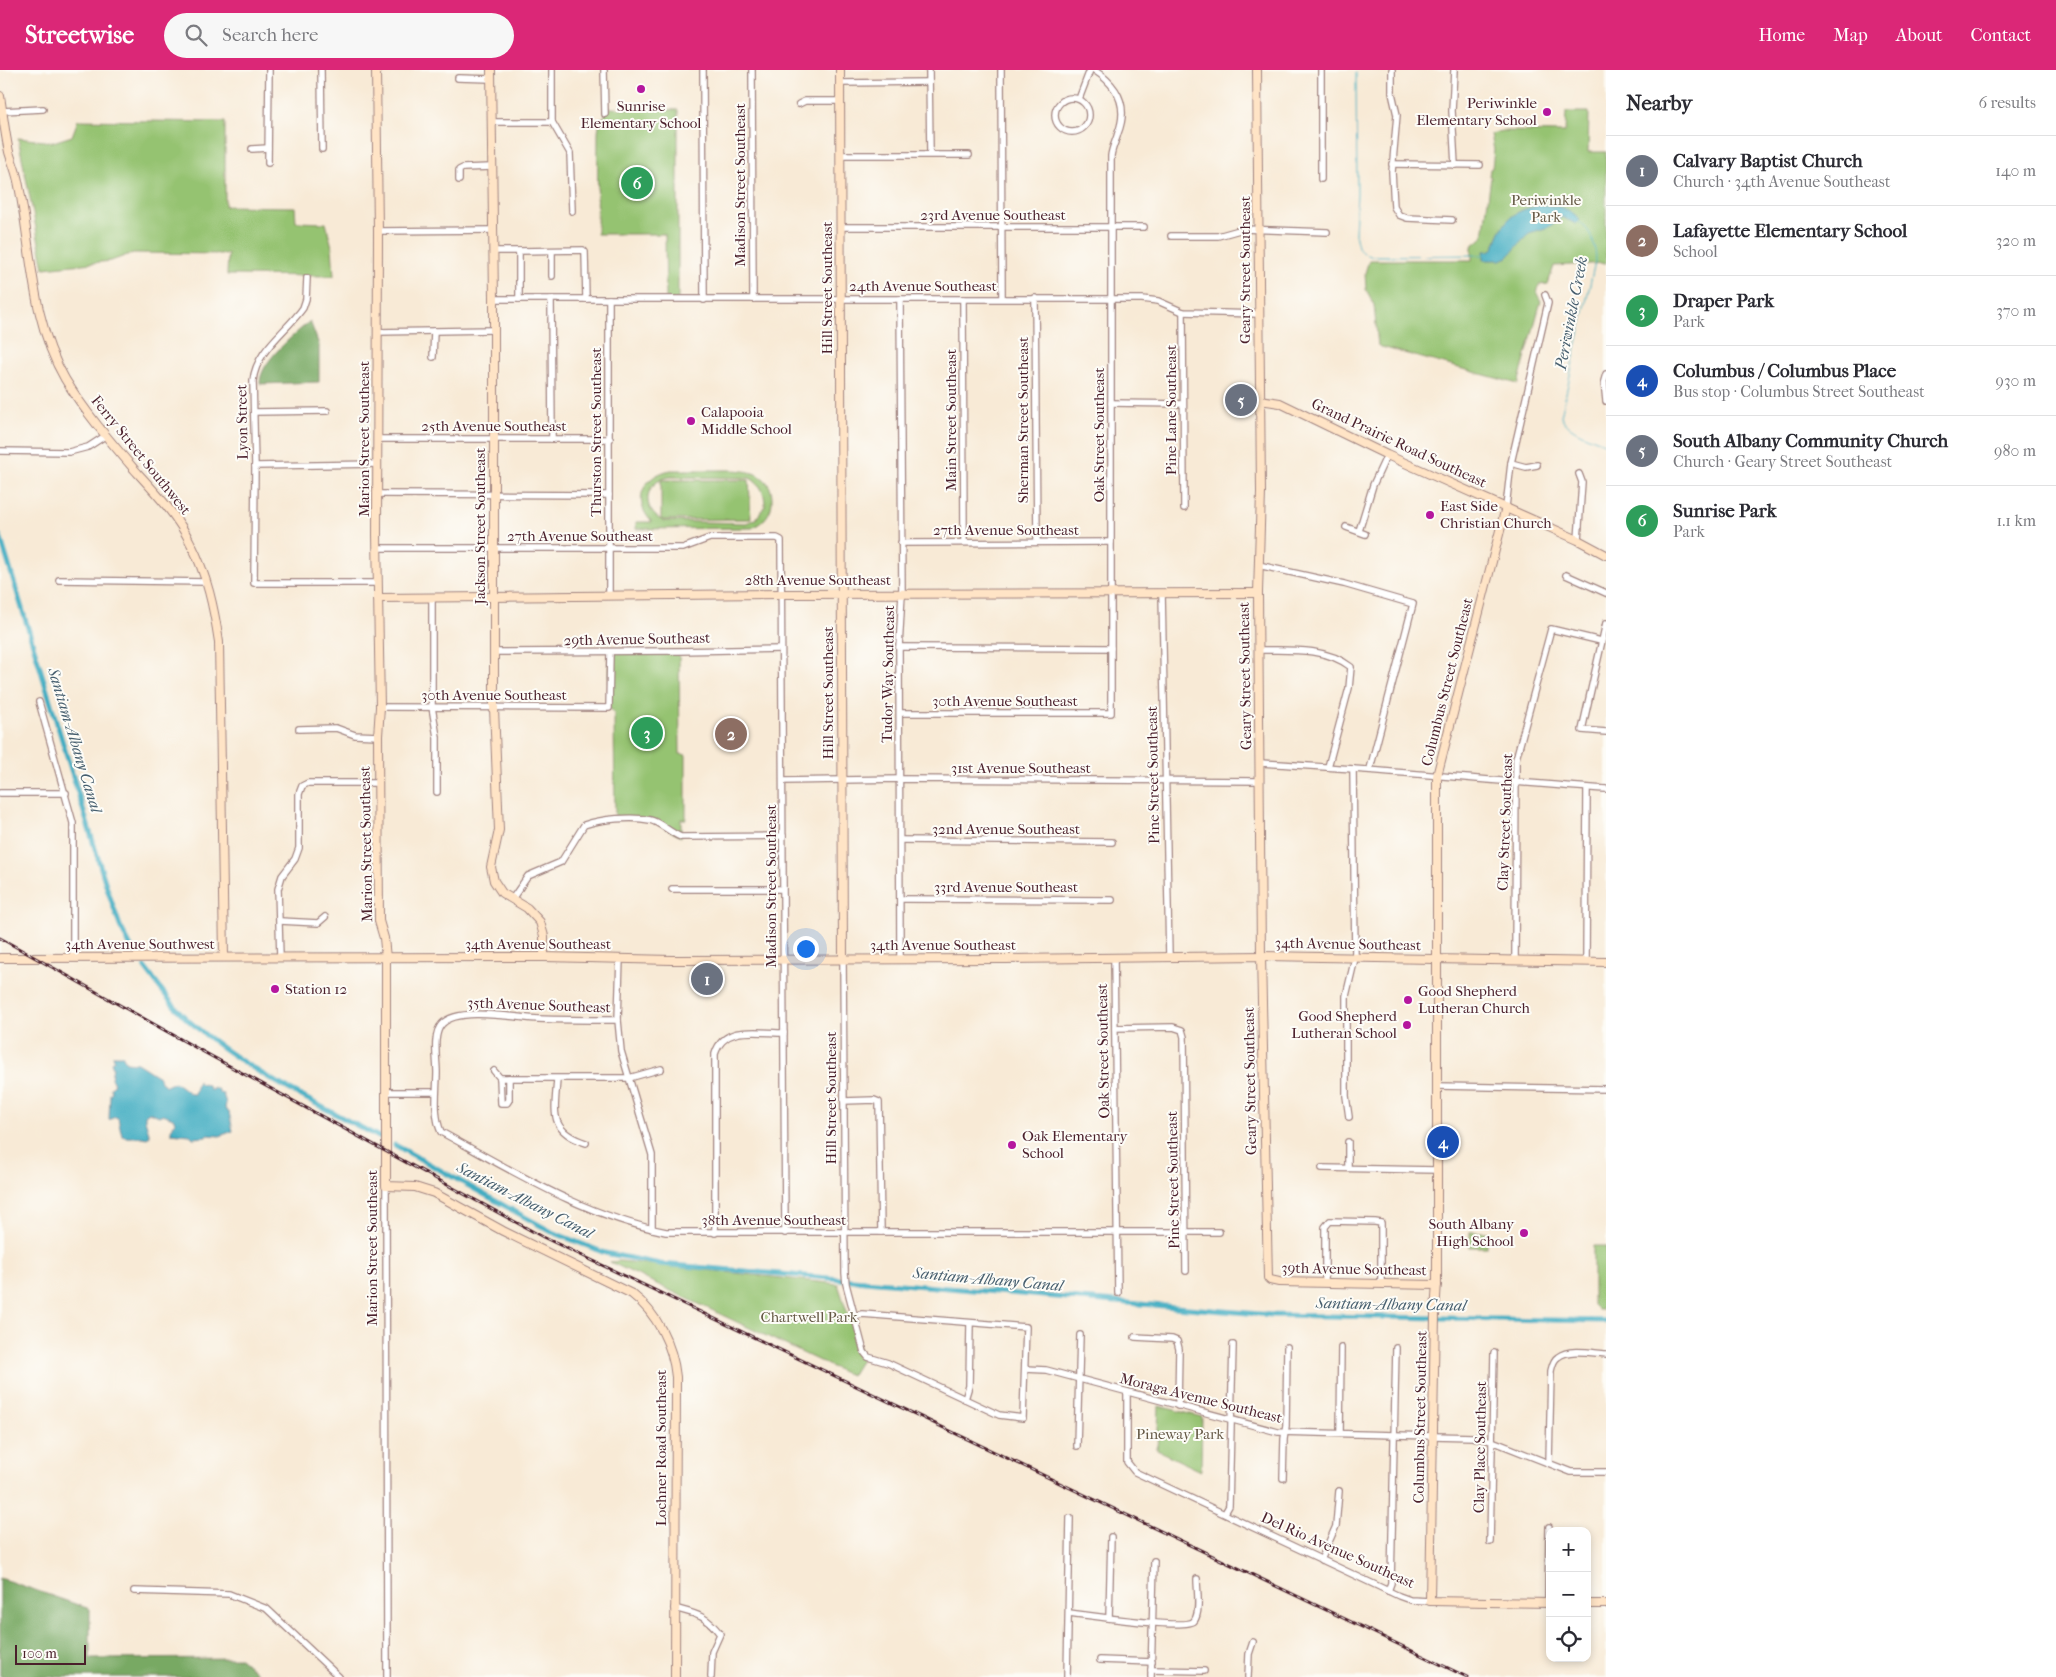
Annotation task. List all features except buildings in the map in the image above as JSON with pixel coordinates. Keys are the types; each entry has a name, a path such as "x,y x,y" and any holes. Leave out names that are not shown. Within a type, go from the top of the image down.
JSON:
{"street":[{"path":"268,163 269,70"},
{"path":"321,70 322,149"},
{"name":"Marion Street Southeast","path":"376,70 378,231 377,548 380,707 378,736 379,921 384,938 386,958 387,1677"},
{"path":"552,70 552,122 570,153 572,211"},
{"path":"604,70 605,114"},
{"path":"703,70 704,300"},
{"name":"Madison Street Southeast","path":"752,70 753,299"},
{"name":"Hill Street Southeast","path":"840,70 842,155 842,781 846,1284 864,1352 868,1357 883,1360 999,1415 1023,1418 1025,1369"},
{"path":"929,70 930,154"},
{"path":"1001,70 1002,298"},
{"path":"1078,99 1090,70"},
{"name":"Oak Street Southeast","path":"1094,70 1107,78 1114,87 1122,107 1122,121 1112,146 1111,156 1111,713"},
{"name":"Geary Street Southeast","path":"1257,70 1261,492 1258,565 1261,956 1270,1280"},
{"path":"1321,70 1321,179"},
{"path":"1392,70 1392,93 1397,115 1392,164 1392,199 1394,207 1399,214 1407,218 1452,220"},
{"path":"1454,70 1452,111 1456,165"},
{"path":"458,78 491,74"},
{"name":"Jackson Street Southeast","path":"491,74 494,299 493,652 499,830 491,867 497,887 502,893 528,908 540,922 544,936 544,957"},
{"path":"840,82 929,82"},
{"name":"Ferry Street Southwest","path":"0,96 2,121 18,180 39,309 49,341 64,377 105,436 166,505 191,543 207,582 214,607 219,642 224,957"},
{"path":"1078,99 1088,109 1088,122 1079,131 1066,131 1056,122 1056,109 1065,100 1078,99"},
{"path":"798,104 805,101 840,101"},
{"path":"2,112 43,109"},
{"path":"491,122 552,122"},
{"path":"252,149 268,148"},
{"path":"842,155 969,155"},
{"path":"1392,164 1480,165"},
{"path":"459,180 459,170 463,168 492,167"},
{"name":"23rd Avenue Southeast","path":"841,227 1144,227"},
{"path":"1172,236 1218,236 1243,229 1327,232"},
{"path":"378,231 493,230"},
{"path":"493,251 583,250 585,252 586,299"},
{"path":"519,251 519,299"},
{"path":"552,251 552,276"},
{"name":"Lyon Street","path":"306,278 306,299 303,308 266,350 254,369 254,583 378,583"},
{"name":"Columbus Street Southeast","path":"1430,1601 1437,1285 1436,959 1438,776 1506,507 1511,463 1548,304 1545,294"},
{"name":"Sherman Street Southeast","path":"1035,298 1037,541"},
{"name":"24th Avenue Southeast","path":"494,299 1111,298 1150,299 1183,312 1259,314"},
{"path":"551,299 552,439"},
{"name":"Thurston Street Southeast","path":"609,299 609,595"},
{"name":"Tudor Way Southeast","path":"900,299 902,594 900,647 900,958"},
{"name":"Main Street Southeast","path":"963,299 964,542"},
{"name":"Pine Lane Southeast","path":"1183,312 1184,508"},
{"path":"377,332 494,330"},
{"path":"434,331 434,358"},
{"path":"1606,374 1604,381 1606,401"},
{"name":"Grand Prairie Road Southeast","path":"1260,400 1280,403 1387,455 1506,507 1606,555"},
{"path":"1111,403 1183,404"},
{"path":"254,412 327,411"},
{"path":"0,452 69,452 88,448 105,436"},
{"name":"25th Avenue Southeast","path":"378,439 610,439"},
{"path":"1346,526 1362,532 1373,485 1387,455"},
{"path":"1511,463 1526,467 1537,465"},
{"path":"255,466 377,464"},
{"path":"1578,540 1582,482 1579,474"},
{"path":"378,494 609,495"},
{"name":"27th Avenue Southeast","path":"377,548 683,548 710,538 777,538 781,540"},
{"name":"Madison Street Southeast","path":"781,540 785,1233"},
{"name":"27th Avenue Southeast","path":"901,542 1111,542"},
{"path":"1258,565 1344,584 1413,604 1370,769"},
{"path":"1566,575 1606,593"},
{"path":"58,580 207,582"},
{"name":"Pine Street Southeast","path":"1162,592 1169,957"},
{"name":"28th Avenue Southeast","path":"378,598 782,594 1258,593"},
{"path":"432,598 432,707 437,737 437,792"},
{"path":"1606,623 1582,730 1606,732"},
{"name":"Clay Street Southeast","path":"1515,960 1516,759 1551,629 1601,641"},
{"path":"900,647 1111,648"},
{"name":"29th Avenue Southeast","path":"493,652 781,649"},
{"path":"1259,650 1308,651 1345,662 1351,667 1349,688 1328,766"},
{"name":"30th Avenue Southeast","path":"380,707 609,708 610,652"},
{"path":"39,702 66,793 74,830 73,958"},
{"name":"30th Avenue Southeast","path":"900,713 1111,713"},
{"path":"299,728 336,728 355,735 378,736"},
{"path":"1260,763 1370,769 1606,789"},
{"path":"1349,1117 1346,1097 1346,996 1354,958 1353,769"},
{"name":"31st Avenue Southeast","path":"782,781 900,779 1260,781"},
{"path":"280,957 278,889 282,876 295,858 299,848 299,794 302,786 308,783 378,783"},
{"path":"1586,962 1587,788"},
{"path":"0,793 66,793"},
{"path":"512,899 528,876 561,862 584,825 601,820 651,820 681,837 783,836"},
{"name":"32nd Avenue Southeast","path":"900,840 1112,842"},
{"path":"672,889 782,889"},
{"name":"33rd Avenue Southeast","path":"900,899 1112,900"},
{"path":"280,922 318,923 325,917"},
{"name":"34th Avenue Southeast","path":"280,957 784,959 1261,956 1606,962"},
{"name":"34th Avenue Southwest","path":"0,958 280,957"},
{"path":"620,958 618,1020 620,1051 652,1155 652,1229"},
{"name":"Oak Street Southeast","path":"1114,958 1118,1293"},
{"name":"35th Avenue Southeast","path":"436,1092 437,1034 442,1024 453,1017 517,1016 535,1019 618,1020"},
{"name":"Pine Street Southeast","path":"1115,1028 1173,1027 1182,1030 1184,1036 1186,1271"},
{"path":"715,1233 715,1054 718,1045 723,1039 739,1032 784,1033"},
{"path":"500,1078 629,1078 661,1069"},
{"path":"494,1071 500,1078 499,1101 504,1104 509,1100 509,1078"},
{"path":"557,1079 555,1114 558,1126 565,1134 586,1143"},
{"path":"1437,1086 1606,1089"},
{"path":"386,1092 436,1092"},
{"name":"38th Avenue Southeast","path":"436,1092 438,1125 441,1132 568,1200 618,1220 666,1232 1218,1232"},
{"path":"844,1101 874,1100 879,1102 881,1232"},
{"path":"1348,1142 1348,1168"},
{"path":"1322,1168 1437,1170"},
{"name":"Lochner Road Southeast","path":"386,1186 415,1187 434,1193 503,1231 632,1294 641,1301 658,1324 670,1349 676,1377 675,1677"},
{"path":"1325,1283 1325,1227 1326,1223 1330,1221 1380,1223 1381,1284"},
{"name":"39th Avenue Southeast","path":"1270,1280 1437,1285"},
{"path":"854,1316 862,1314 1026,1327 1025,1369"},
{"path":"965,1399 969,1386 970,1323"},
{"path":"1077,1446 1080,1335"},
{"path":"1136,1337 1172,1339 1177,1341 1179,1349 1178,1406"},
{"path":"1225,1513 1229,1506 1232,1345"},
{"path":"1283,1478 1287,1347"},
{"path":"1340,1433 1341,1348"},
{"path":"1388,1591 1391,1583 1396,1348"},
{"name":"Clay Place Southeast","path":"1490,1542 1494,1353"},
{"path":"1549,1463 1551,1371 1558,1357 1574,1353 1606,1354"},
{"name":"Moraga Avenue Southeast","path":"1025,1369 1046,1370 1231,1420 1285,1432 1473,1436 1492,1441 1571,1472 1606,1472"},
{"name":"Del Rio Avenue Southeast","path":"1127,1392 1126,1452 1127,1462 1135,1472 1410,1600 1546,1603"},
{"path":"1321,1560 1336,1526 1339,1491"},
{"path":"1067,1677 1066,1640 1069,1613 1070,1518"},
{"path":"1549,1572 1550,1526"},
{"path":"1109,1618 1111,1537"},
{"path":"1154,1560 1151,1674 1204,1671"},
{"path":"1069,1613 1186,1625 1195,1620 1197,1612 1197,1579"},
{"path":"134,1591 230,1594 267,1609 339,1677"},
{"path":"1591,1604 1606,1604"},
{"path":"674,1608 700,1614 712,1622 720,1634 712,1652 711,1677"},
{"path":"1248,1677 1249,1654 1253,1642"},
{"path":"1100,1660 1152,1662"}],"green space":[{"path":"605,108 678,110 678,300 666,299 665,234 597,234 598,132 600,118 605,117"},
{"name":"Periwinkle Park","path":"1566,112 1589,112 1588,152 1606,152 1606,263 1554,266 1548,284 1539,285 1537,294 1541,301 1518,384 1378,346 1374,305 1366,289 1365,273 1369,260 1472,260 1472,246 1483,237 1491,177 1489,176 1494,150 1491,134 1502,131 1565,132"},
{"path":"78,120 225,122 225,206 295,207 296,222 326,223 332,247 334,276 227,275 228,254 133,253 111,261 44,268 18,138 53,142 72,136"},
{"path":"310,321 319,345 319,382 260,384 261,376 271,358"},
{"path":"671,470 732,470 751,472 766,481 770,488 771,508 764,520 752,528 636,529 636,522 652,522 642,506 641,498 647,483 661,473","holes":["670,477 750,478 762,489 765,506 756,519 746,523 663,521 656,516 648,503 650,490 655,484"]},
{"path":"661,480 749,480 751,519 661,520"},
{"path":"679,651 680,754 686,755 686,819 681,819 681,837 651,820 615,819 614,712 609,708 610,652"},
{"path":"1470,1232 1487,1232 1487,1247 1470,1247"},
{"path":"1593,1246 1606,1246 1606,1310 1598,1310 1593,1305"},
{"name":"Chartwell Park","path":"620,1261 838,1284 862,1358 851,1376 610,1262"},
{"name":"Pineway Park","path":"1159,1406 1202,1417 1201,1471 1157,1450"},
{"path":"0,1578 90,1609 90,1659 240,1658 262,1677 0,1677"}],"water":[{"path":"1543,205 1564,208 1580,220 1576,224 1562,217 1549,227 1529,233 1508,257 1501,260 1484,260 1484,251 1494,248 1505,223 1524,209"},
{"path":"113,1055 122,1055 126,1062 137,1063 159,1077 166,1086 175,1082 191,1094 194,1094 198,1081 200,1084 208,1085 209,1089 213,1089 213,1087 219,1090 219,1093 223,1094 226,1103 225,1109 229,1112 233,1131 220,1136 207,1135 206,1137 193,1138 190,1135 171,1133 175,1122 173,1118 149,1112 145,1115 145,1120 150,1136 147,1138 122,1136 118,1118 115,1117 109,1120 110,1094 112,1091 110,1088 114,1084 111,1078"}],"waterway":[{"name":"Periwinkle Creek","path":"1356,73 1357,193 1355,234 1358,247 1370,256 1485,255"},
{"name":"Periwinkle Creek","path":"1578,221 1591,236 1596,257 1561,416 1564,422 1574,430 1606,444"},
{"name":"Santiam-Albany Canal","path":"0,536 107,888 120,926 132,949"},
{"name":"Santiam-Albany Canal","path":"145,968 166,996 189,1021 233,1055 281,1085 379,1137"},
{"name":"Santiam-Albany Canal","path":"395,1145 552,1232 605,1253 660,1264 1272,1315 1606,1321"}],"railway":[{"path":"0,938 200,1050 543,1237 1467,1677"}],"place":[{"name":"Sunrise Elementary School","path":"641,89"},
{"name":"Periwinkle Elementary School","path":"1547,112"},
{"name":"Sunrise Park","path":"637,183"},
{"name":"South Albany Community Church","path":"1241,400"},
{"name":"Calapooia Middle School","path":"691,421"},
{"name":"East Side Christian Church","path":"1430,515"},
{"name":"Draper Park","path":"647,733"},
{"name":"Lafayette Elementary School","path":"731,734"},
{"name":"Calvary Baptist Church","path":"707,979"},
{"name":"Station 12","path":"275,989"},
{"name":"Good Shepherd Lutheran Church","path":"1408,1000"},
{"name":"Good Shepherd Lutheran School","path":"1407,1025"},
{"name":"Columbus / Columbus Place","path":"1443,1142"},
{"name":"Oak Elementary School","path":"1012,1145"},
{"name":"South Albany High School","path":"1524,1233"}]}
